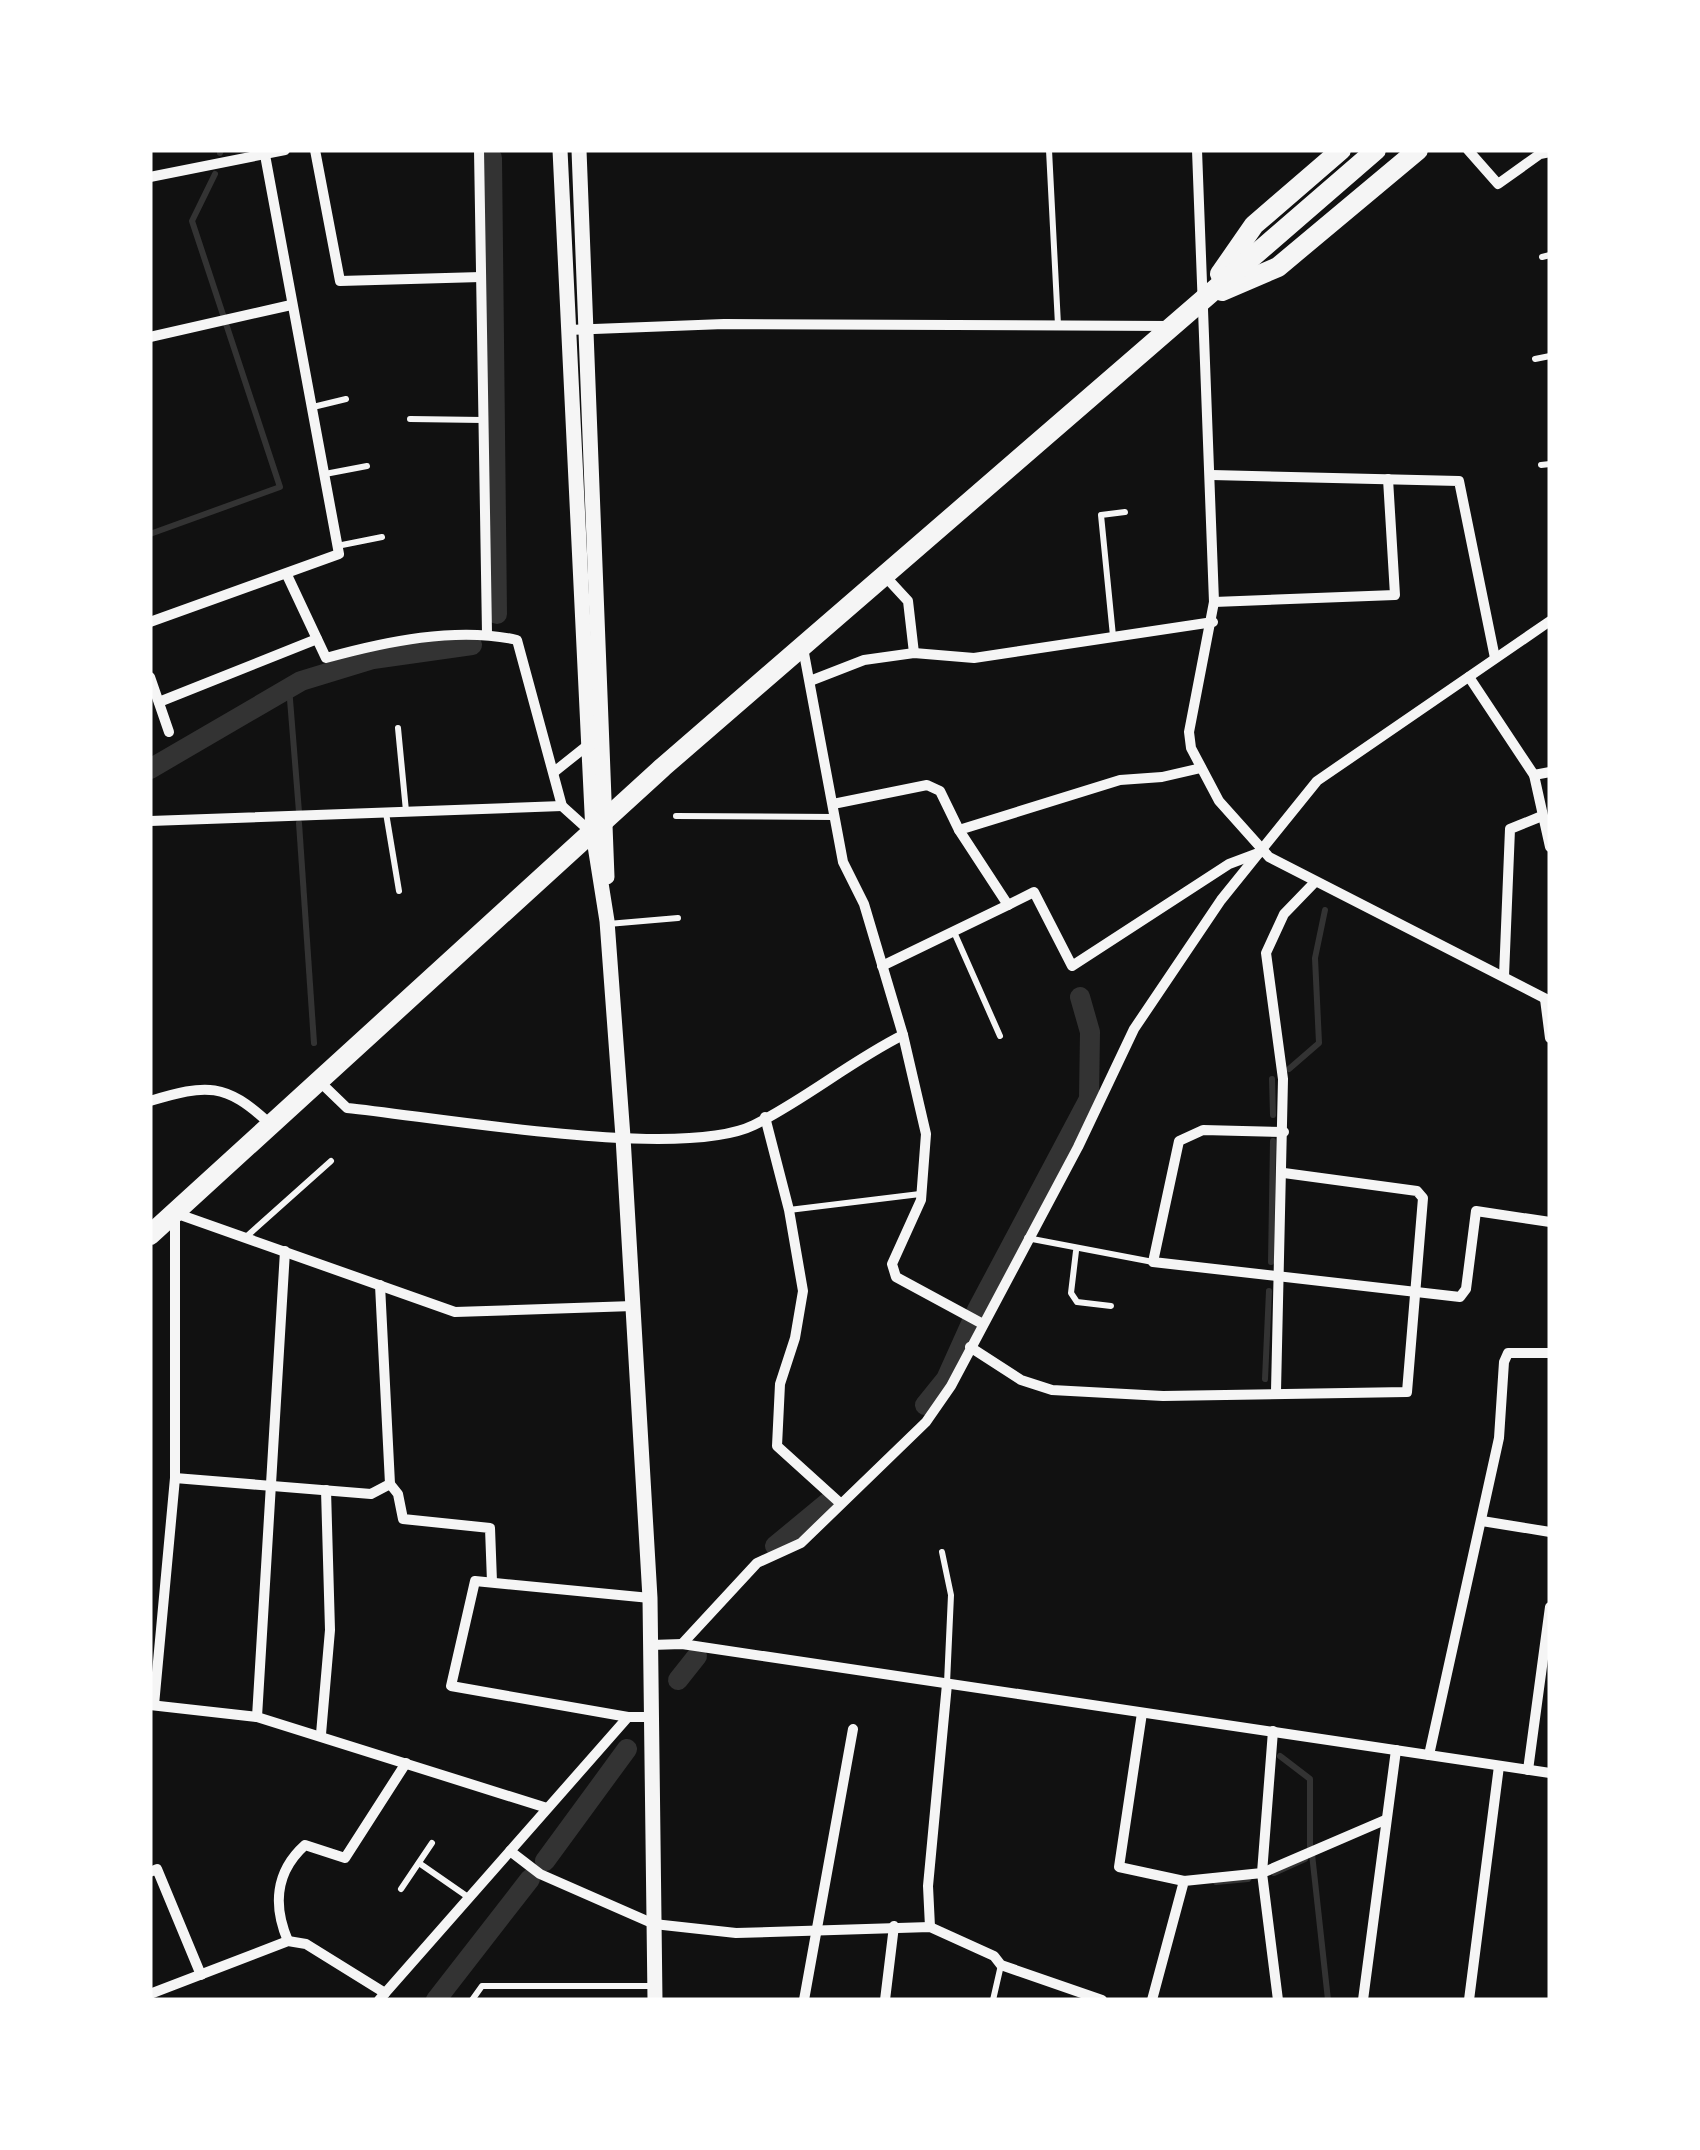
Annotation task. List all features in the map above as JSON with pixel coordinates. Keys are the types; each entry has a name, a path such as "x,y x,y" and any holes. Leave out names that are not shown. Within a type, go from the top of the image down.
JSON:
{"highway":[{"path":"1202,300 1254,225 1341,150"},
{"path":"150,1236 663,766 1376,150"},
{"path":"1202,300 1278,266 1418,150"}],"street":[{"path":"150,178 285,150"},
{"path":"315,150 340,280 481,277"},
{"path":"479,150 486,633"},
{"path":"560,150 588,745 600,827"},
{"path":"579,150 600,827 624,1138 650,1598 655,1993"},
{"path":"1196,150 1212,476 1214,602 1189,732 1201,768 1218,801 1262,852 1314,883 1548,1000 1550,1038"},
{"path":"1468,150 1498,184 1540,154 1550,152"},
{"path":"150,622 287,576 338,554 265,155"},
{"path":"150,336 291,305"},
{"path":"568,330 736,324 1170,326"},
{"path":"1212,476 1459,481 1495,658"},
{"path":"1214,602 1395,596 1388,479"},
{"path":"884,575 908,601 914,653"},
{"path":"287,576 326,658 365,647 486,633 516,640 562,806"},
{"path":"682,1644 757,1563 801,1543 926,1422 951,1386 970,1347 976,1320 1027,1238 1134,1029 1221,900 1316,781 1550,621"},
{"path":"810,681 864,660 914,653 974,658 1213,622"},
{"path":"159,702 317,639"},
{"path":"803,646 843,862 864,904 903,1035 926,1134 922,1194 892,1264 896,1278 976,1320"},
{"path":"1470,677 1534,776 1550,847"},
{"path":"150,678 169,732"},
{"path":"554,772 588,745"},
{"path":"959,830 1120,780 1162,778 1201,768"},
{"path":"1534,776 1550,772"},
{"path":"834,810 927,785 940,792 959,830 1008,904"},
{"path":"150,822 562,806 600,827"},
{"path":"1504,976 1510,829 1542,816"},
{"path":"882,966 1034,892 1072,966 1229,864 1262,852"},
{"path":"1276,1391 1284,1173 1283,1079 1266,953 1284,914 1314,883"},
{"path":"318,1081 347,1108 681,1141 755,1125 856,1058 903,1035"},
{"path":"150,1100 197,1086 242,1098 271,1125"},
{"path":"765,1117 789,1210 802,1291 795,1338 780,1384 777,1446 840,1503"},
{"path":"1284,1132 1203,1130 1179,1141 1152,1262 1460,1297 1466,1288 1476,1211 1550,1222"},
{"path":"970,1347 1021,1380 1052,1390 1163,1396 1276,1391 1408,1392 1422,1198 1417,1190 1284,1173"},
{"path":"546,1808 322,1734 257,1717 152,1705 174,1478 175,1213 455,1312 633,1306"},
{"path":"257,1717 285,1251"},
{"path":"380,1285 390,1484 398,1494 404,1519 490,1528 492,1582"},
{"path":"1429,1755 1499,1438 1504,1362 1508,1353 1518,1350 1550,1354"},
{"path":"174,1478 371,1494 390,1484"},
{"path":"322,1734 330,1630 326,1490"},
{"path":"1482,1521 1550,1532"},
{"path":"650,1598 475,1581 450,1686 628,1717 652,1717"},
{"path":"1528,1770 1545,1686 1550,1607"},
{"path":"650,1645 682,1644 1550,1773"},
{"path":"930,1927 928,1886 948,1684"},
{"path":"1142,1713 1119,1867 1184,1882 1262,1872 1385,1820"},
{"path":"150,1994 288,1941 306,1944 382,1997 628,1717"},
{"path":"804,2000 813,1930 854,1729"},
{"path":"1273,1731 1262,1872 1278,2000"},
{"path":"1362,2000 1396,1750"},
{"path":"288,1941 278,1918 278,1887 294,1854 305,1845 345,1858 406,1764"},
{"path":"1469,2000 1499,1766"},
{"path":"510,1851 540,1874 654,1924 709,1932 930,1927 994,1956 1001,1965 1102,2000"},
{"path":"150,1872 158,1869 200,1974"},
{"path":"1152,2000 1184,1882"},
{"path":"885,2000 894,1926"}],"lane":[{"path":"1048,150 1058,325"},
{"path":"1535,359 1550,356"},
{"path":"311,407 346,399"},
{"path":"410,419 483,420"},
{"path":"1540,465 1550,464"},
{"path":"324,474 367,466"},
{"path":"1113,637 1101,515 1126,512"},
{"path":"337,546 382,537"},
{"path":"398,728 406,811"},
{"path":"676,816 834,810"},
{"path":"386,813 399,891"},
{"path":"607,923 678,918"},
{"path":"954,932 1000,1036"},
{"path":"245,1238 332,1161"},
{"path":"789,1210 922,1194"},
{"path":"1027,1238 1152,1262"},
{"path":"1076,1250 1070,1292 1077,1302 1111,1306"},
{"path":"942,1552 951,1595 948,1684"},
{"path":"401,1889 432,1843"},
{"path":"418,1864 469,1898"},
{"path":"993,2000 1001,1965"},
{"path":"472,2000 482,1986 655,1993"}],"waterway":[{"path":"492,158 497,614"},
{"path":"150,534 280,487 192,221 215,174"},
{"path":"150,769 301,681 373,659 472,645"},
{"path":"289,687 299,812"},
{"path":"299,823 314,1043"},
{"path":"1289,1069 1319,1043 1315,958 1325,910"},
{"path":"925,1405 946,1379 977,1310 1089,1099 1090,1032 1080,997"},
{"path":"1272,1079 1273,1115"},
{"path":"1271,1262 1273,1141"},
{"path":"1265,1379 1269,1291"},
{"path":"775,1546 827,1503"},
{"path":"678,1680 697,1656"},
{"path":"545,1861 627,1749"},
{"path":"1280,1756 1310,1779 1310,1848"},
{"path":"1312,1854 1328,2000"},
{"path":"1274,1873 1305,1859"},
{"path":"436,2000 530,1879"},
{"path":"1216,1882 1248,1879"}]}
